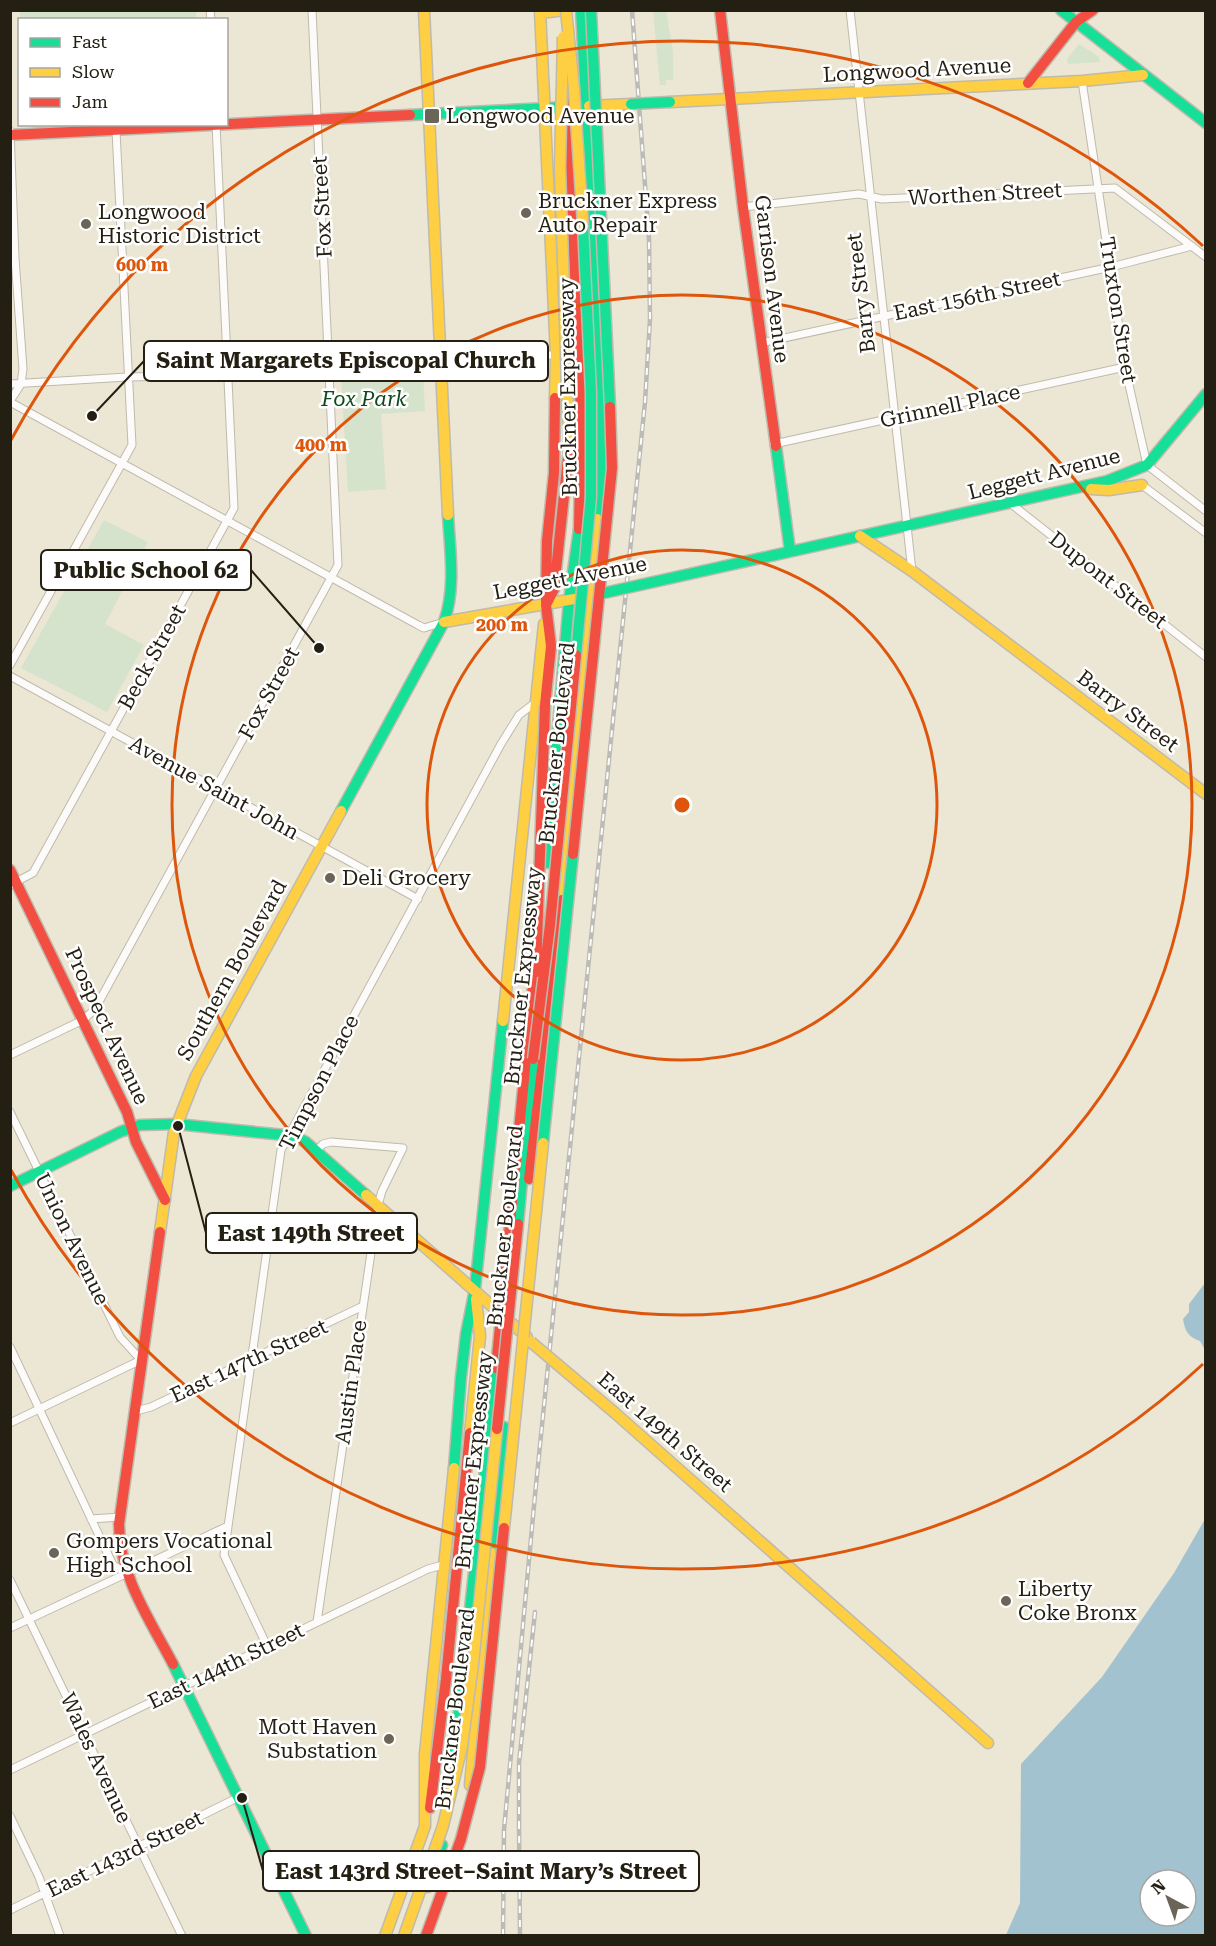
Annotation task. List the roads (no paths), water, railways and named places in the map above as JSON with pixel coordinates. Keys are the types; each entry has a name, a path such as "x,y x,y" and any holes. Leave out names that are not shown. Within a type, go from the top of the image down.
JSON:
{"main road":[{"name":"Southern Boulevard","path":"306,1935 126,1573 119,1539 120,1517 176,1124 196,1076 444,622 449,608 452,587 424,10"},
{"name":"Bruckner Boulevard","path":"424,1935 461,1824 469,1791 513,1324 561,900 591,596 601,473 600,352 581,10"},
{"name":"Bruckner Expressway","path":"424,1935 461,1839 480,1767 612,468 591,10"},
{"path":"1061,10 1206,123"},
{"path":"1076,22 1080,10"},
{"path":"1028,83 1076,22 1093,10"},
{"path":"533,1059 541,703 551,646 546,605 547,541 554,473 556,355 540,11 564,11 560,167 569,417 554,589 546,605"},
{"name":"Bruckner Boulevard","path":"411,1935 438,1860 446,1825 501,1313 569,600 579,534 582,445 568,156 569,107 564,11"},
{"name":"Bruckner Expressway","path":"404,1935 443,1826 462,1746 476,1640 533,1059 550,925 591,497 591,361 573,62 564,11"},
{"name":"Garrison Avenue","path":"723,11 743,207 790,551"},
{"name":"Longwood Avenue","path":"228,125 1082,81 1143,75"},
{"name":"Longwood Avenue","path":"11,134 199,126"},
{"path":"1147,465 1206,394"},
{"name":"Leggett Avenue","path":"444,622 591,596 906,527 1107,481 1147,465"},
{"path":"1079,488 1109,490 1142,485"},
{"name":"Barry Street","path":"860,536 912,572 1206,794"},
{"name":"Bruckner Boulevard","path":"425,1826 425,1754 462,1366 475,1289 541,703"},
{"name":"Prospect Avenue","path":"10,870 13,884 83,1020 127,1112 136,1142 165,1200"},
{"name":"East 149th Street","path":"10,1186 132,1127 146,1124 176,1124 289,1135 299,1138 475,1289 531,1342 615,1413 987,1743"},
{"name":"Bruckner Boulevard","path":"385,1935 425,1826 432,1797 480,1336 475,1289"},
{"path":"464,1665 487,1604"},
{"path":"443,1876 449,1844 446,1825"}],"street":[{"name":"Fox Street","path":"83,1020 95,1009 338,565 312,10"},
{"name":"Barry Street","path":"850,10 912,572"},
{"name":"Truxton Street","path":"1082,81 1125,367 1147,465"},
{"name":"Beck Street","path":"13,884 33,873 234,508 216,126"},
{"path":"10,665 132,445 116,131"},
{"path":"10,401 21,384 23,369 15,258 11,134"},
{"name":"Worthen Street","path":"743,207 859,194 882,199 1115,188 1206,256"},
{"name":"East 156th Street","path":"761,343 1111,267 1192,246"},
{"path":"10,384 127,377 229,375 600,352"},
{"name":"Grinnell Place","path":"774,444 1125,367"},
{"name":"Leggett Avenue","path":"10,401 423,628 444,622"},
{"path":"1147,465 1206,511"},
{"path":"1142,485 1206,532"},
{"name":"Dupont Street","path":"1010,503 1206,657"},
{"name":"Avenue Saint John","path":"10,676 418,899"},
{"name":"Timpson Place","path":"267,1646 224,1555 281,1150 501,744 519,715 541,703"},
{"path":"10,1055 83,1020"},
{"name":"Union Avenue","path":"10,1112 120,1337 141,1360"},
{"name":"Austin Place","path":"316,1151 323,1144 331,1142 403,1148 378,1204 361,1307 317,1622"},
{"name":"East 147th Street","path":"136,1411 151,1407 361,1307"},
{"path":"10,1347 113,1565 126,1573"},
{"path":"10,1423 141,1360"},
{"path":"92,1519 120,1517"},
{"path":"10,1628 228,1526"},
{"name":"East 144th Street","path":"10,1770 428,1569 443,1565"},
{"name":"Wales Avenue","path":"10,1580 182,1935"},
{"name":"East 143rd Street","path":"10,1910 239,1797"},
{"path":"10,1816 45,1893 60,1935"}],"water":[{"path":"1205,1283 1205,1350 1200,1341 1188,1333 1183,1319 1189,1312 1189,1304"},
{"path":"1205,1519 1205,1935 1006,1935 1020,1903 1021,1764 1102,1677 1174,1573"}],"railway":[{"path":"503,1936 504,1830 535,1495 645,402 650,319 649,239 632,10"},
{"path":"519,1828 519,1763 535,1612"},
{"path":"519,1822 520,1936"}],"place":[{"name":"Longwood Avenue","path":"432,116"},
{"name":"Bruckner Express Auto Repair","path":"526,213"},
{"name":"Longwood Historic District","path":"86,224"},
{"name":"Saint Margarets Episcopal Church","path":"92,416"},
{"name":"Public School 62","path":"319,648"},
{"name":"Deli Grocery","path":"330,878"},
{"name":"East 149th Street","path":"178,1126"},
{"name":"Gompers Vocational High School","path":"54,1553"},
{"name":"Liberty Coke Bronx","path":"1006,1601"},
{"name":"Mott Haven Substation","path":"389,1739"},
{"name":"East 143rd Street–Saint Mary’s Street","path":"242,1798"}],"park label":[{"name":"Fox Park","path":"364,399"}]}
